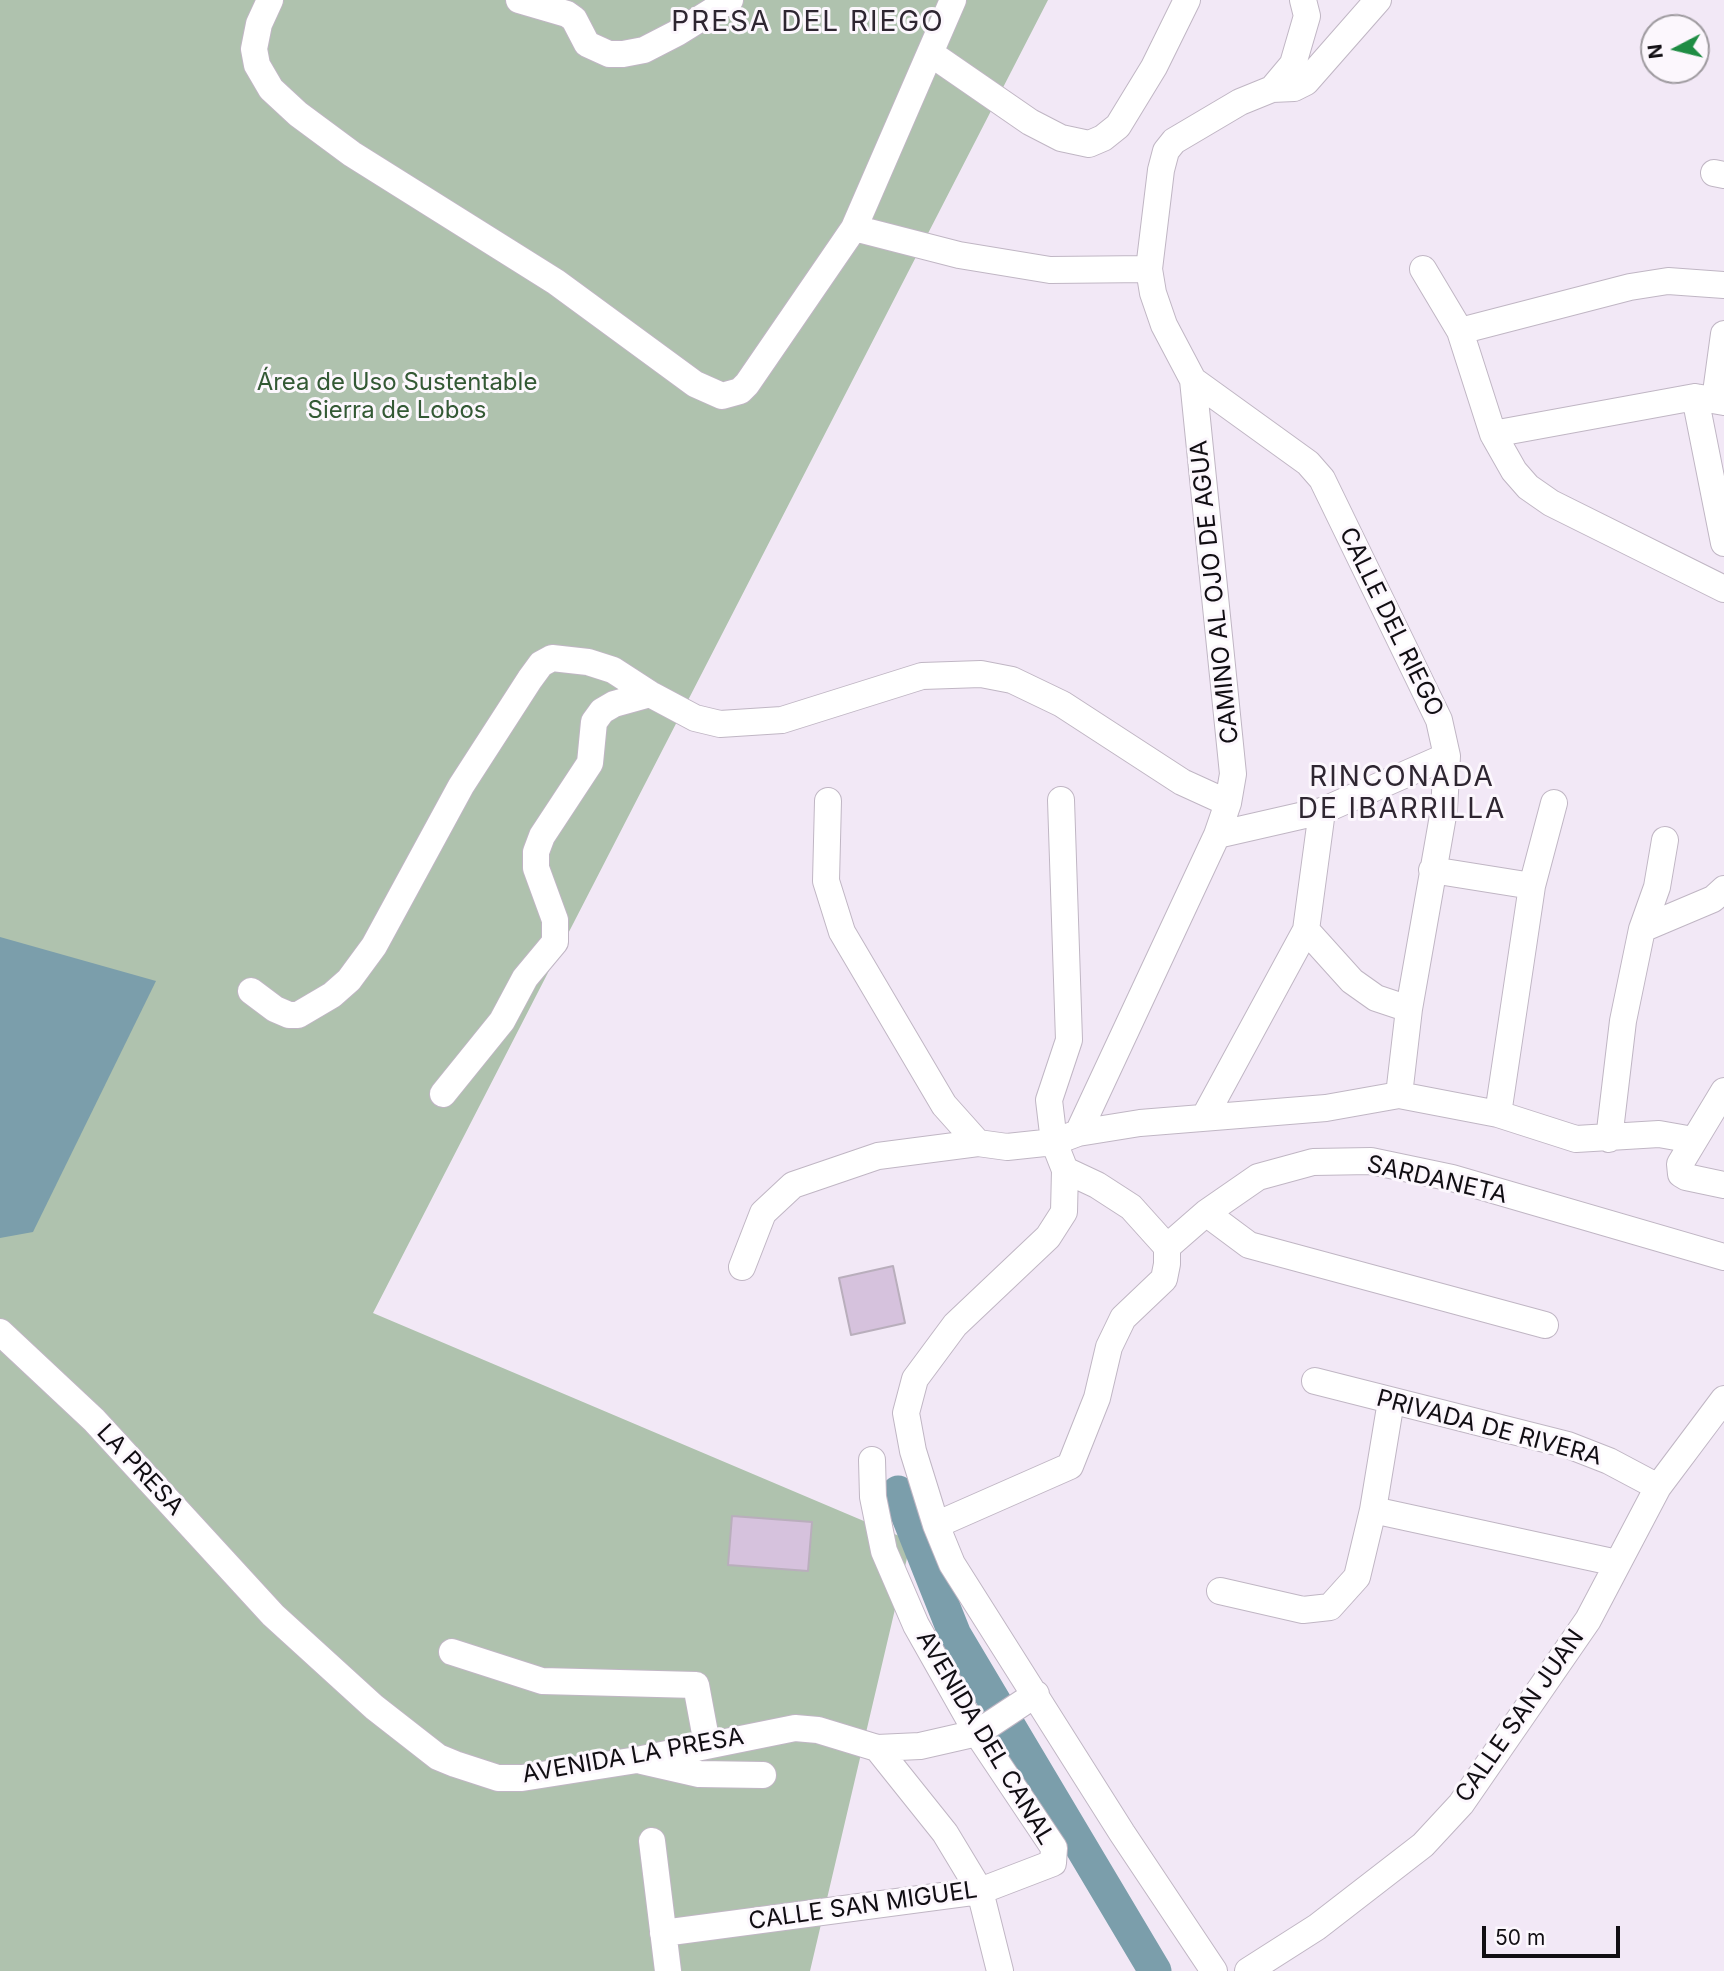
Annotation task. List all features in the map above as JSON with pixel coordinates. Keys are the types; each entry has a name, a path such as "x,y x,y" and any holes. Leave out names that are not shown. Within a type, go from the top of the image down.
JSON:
{"street":[{"path":"270,0 259,24 254,48 257,65 271,89 298,114 352,154 556,282 710,392 722,396 740,391 854,228 953,0"},
{"path":"519,0 567,14 574,19 587,44 609,54 623,54 644,50 730,0"},
{"path":"930,53 1031,122 1061,138 1089,144 1103,138 1118,126 1154,67 1187,0"},
{"path":"1272,89 1293,64 1303,38 1307,16 1303,0"},
{"path":"1193,380 1164,326 1153,293 1149,269 1161,170 1166,152 1174,141 1240,102 1272,89 1294,89 1306,82 1378,0"},
{"path":"854,228 958,255 1050,270 1149,269"},
{"path":"1423,269 1460,331 1493,434 1514,471 1528,487 1551,503 1724,589"},
{"path":"1460,331 1630,287 1668,281 1724,285"},
{"path":"1724,334 1711,400 1724,543"},
{"name":"CALLE DEL RIEGO","path":"1193,380 1308,463 1322,479 1439,720 1447,756 1444,810 1409,1009 1399,1095"},
{"name":"CAMINO AL OJO DE AGUA","path":"1066,1138 1217,835 1228,803 1233,774 1193,380"},
{"path":"1493,434 1711,400"},
{"path":"251,991 275,1009 298,1015 332,995 349,980 374,946 461,786 541,664 552,658 588,662 613,670 695,718 720,724 782,720 815,712 922,676 949,672 1012,680 1062,704 1182,782 1228,803"},
{"path":"443,1094 502,1021 526,978 555,942 555,920 536,868 536,852 542,836 590,763 594,722 602,711 614,704 650,694"},
{"path":"1217,835 1322,811 1447,756"},
{"path":"1061,800 1069,1041 1049,1100 1066,1138 1064,1212 1048,1237 955,1325 915,1379 906,1413 913,1451 936,1525 952,1564 1027,1701 1122,1833 1214,1971"},
{"path":"828,801 827,881 842,932 944,1105 978,1143"},
{"path":"1498,1114 1532,886 1554,803"},
{"path":"1205,1116 1306,930 1322,811"},
{"path":"1609,1139 1623,1021 1642,929 1657,887 1665,840"},
{"path":"1432,870 1532,886"},
{"path":"1642,929 1713,899 1724,890"},
{"path":"1306,930 1352,981 1376,998 1409,1009"},
{"path":"1724,1091 1693,1140 1680,1170 1686,1177 1724,1185"},
{"path":"741,1267 763,1213 793,1185 878,1156 978,1143 1007,1146 1205,1116 1326,1108 1399,1095 1498,1114 1560,1136 1609,1139 1659,1134 1693,1140"},
{"name":"SARDANETA","path":"1167,1247 1206,1213 1258,1177 1313,1162 1371,1161 1452,1178 1724,1257"},
{"path":"936,1525 1070,1466 1097,1398 1109,1348 1123,1318 1164,1279 1167,1247 1131,1208 1097,1185 1065,1170"},
{"path":"1206,1213 1249,1245 1545,1325"},
{"name":"LA PRESA","path":"0,1332 94,1420 273,1615"},
{"name":"PRIVADA DE RIVERA","path":"1315,1381 1568,1445 1609,1461 1658,1487"},
{"name":"CALLE SAN JUAN","path":"1248,1971 1317,1927 1423,1845 1461,1804 1576,1637 1658,1487 1724,1399"},
{"path":"1220,1591 1303,1610 1331,1607 1357,1577 1373,1510 1391,1401"},
{"name":"AVENIDA DEL CANAL","path":"872,1460 873,1497 884,1551 916,1625 984,1729 1055,1849 1055,1856"},
{"path":"1373,1510 1617,1563"},
{"name":"AVENIDA LA PRESA","path":"273,1615 374,1707 438,1756 498,1778 522,1778 637,1760 795,1728 818,1730 877,1748 920,1746 984,1729 1027,1701"},
{"path":"452,1652 542,1681 696,1685 707,1744"},
{"path":"877,1748 945,1833 980,1891 1000,1971"},
{"path":"637,1760 699,1774 763,1775"},
{"path":"652,1841 668,1971"},
{"name":"CALLE SAN MIGUEL","path":"663,1933 980,1891 1052,1863 1055,1856"}],"green space":[{"name":"Área de Uso Sustentable Sierra de Lobos","path":"0,0 1048,0 373,1313 911,1541 810,1971 0,1971"}],"water":[{"path":"0,937 156,981 33,1232 0,1238"}],"building":[{"path":"893,1266 905,1323 851,1335 839,1278"},
{"path":"732,1516 812,1522 808,1571 728,1565"}],"waterway":[{"path":"898,1492 955,1635 1155,1971"}],"district":[{"name":"PRESA DEL RIEGO","path":"808,23"},
{"name":"RINCONADA DE IBARRILLA","path":"1402,794"}]}
